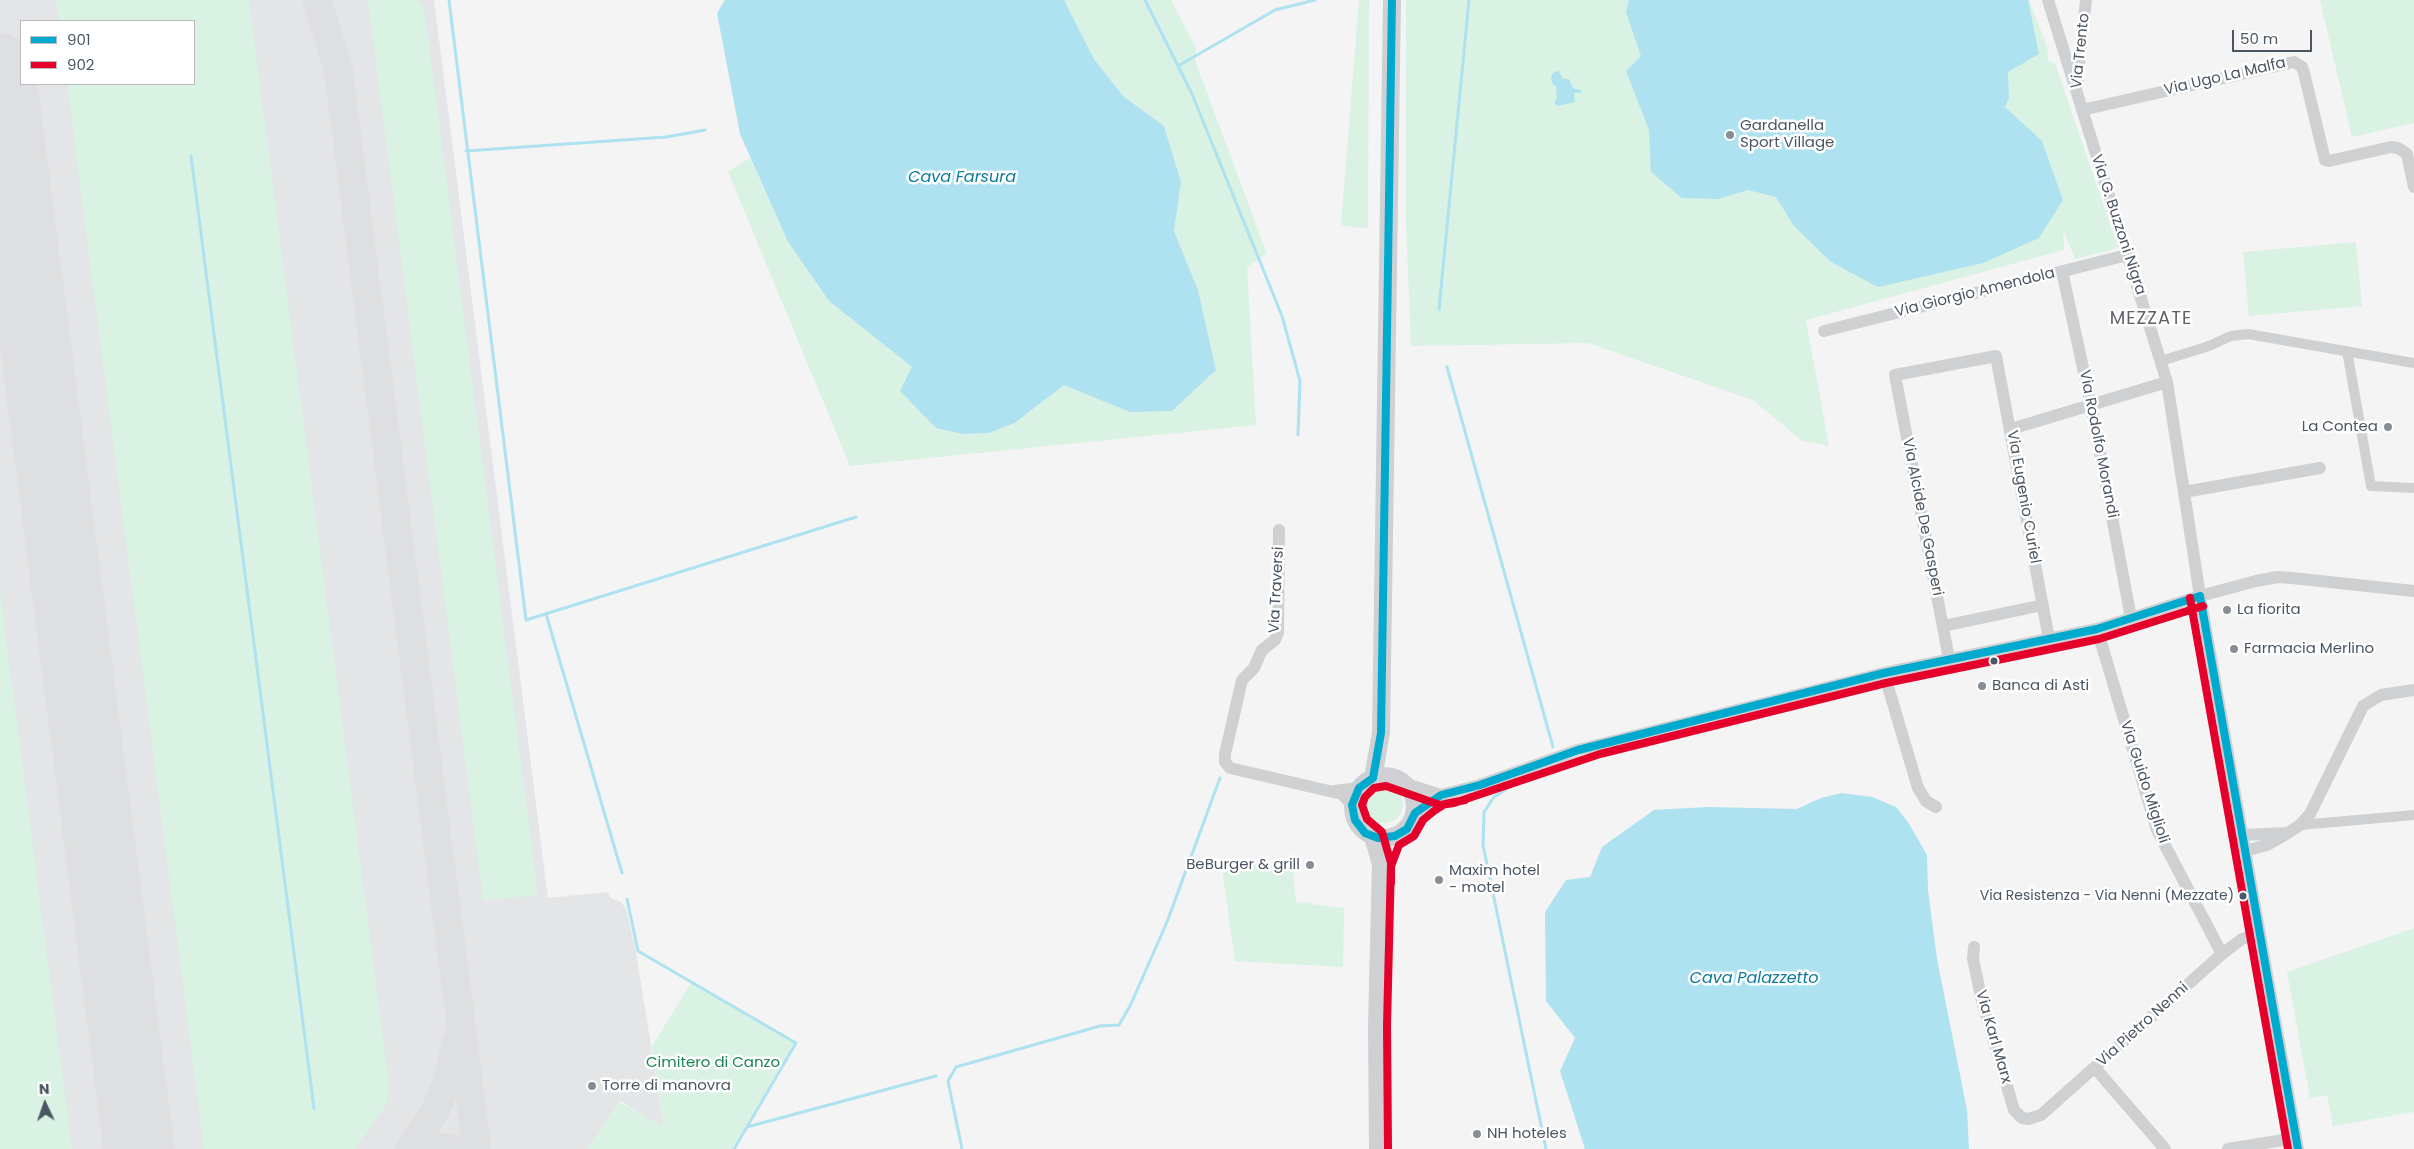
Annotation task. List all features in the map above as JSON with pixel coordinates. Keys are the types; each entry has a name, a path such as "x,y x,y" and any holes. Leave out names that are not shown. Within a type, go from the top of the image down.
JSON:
{"main road":[{"path":"1373,837 1391,838 1406,829 1415,813 1413,794 1399,780 1386,761 1381,733 1392,0"},
{"path":"1378,1149 1381,864 1373,837 1358,825 1352,805 1366,783 1381,733"},
{"path":"1366,783 1399,780"},
{"path":"1381,864 1391,838"}],"street":[{"name":"Via Trento","path":"2048,0 2077,96"},
{"name":"Via Trento","path":"2077,96 2077,70 2086,0"},
{"name":"Via Ugo La Malfa","path":"2082,110 2294,62 2302,67 2304,73 2325,160 2329,162 2391,147 2398,148 2407,154 2414,187"},
{"name":"Via G. Buzzoni Nigra","path":"2077,96 2167,382 2200,596 2297,1143"},
{"name":"Via Giorgio Amendola","path":"1824,331 2127,255"},
{"name":"Via Rodolfo Morandi","path":"2062,271 2091,405 2131,618"},
{"path":"2161,361 2210,346 2231,336 2248,334 2414,363"},
{"path":"2347,351 2371,486 2414,488"},
{"name":"Via Alcide De Gasperi","path":"1949,659 1895,375 1996,356"},
{"name":"Via Eugenio Curiel","path":"1996,356 2049,639"},
{"path":"2011,429 2167,382"},
{"path":"2184,492 2320,468"},
{"name":"Via Traversi","path":"1279,530 1278,633 1275,640 1262,650 1254,668 1242,680 1224,760 1230,768 1332,791"},
{"path":"1415,813 1441,795 1474,787 1578,750 1884,673 2097,629 2200,596 2278,577 2414,591"},
{"path":"1943,626 2042,605"},
{"name":"Via Guido Miglioli","path":"2097,629 2157,830 2222,954"},
{"path":"1884,673 1918,788 1926,801 1936,807"},
{"path":"2244,851 2267,844 2300,825 2321,795 2363,706 2381,695 2414,690"},
{"path":"1399,780 1441,795"},
{"path":"1332,791 1366,783"},
{"path":"1332,791 1342,794 1352,805"},
{"path":"2300,825 2414,815"},
{"path":"2242,835 2288,833"},
{"name":"Via Pietro Nenni","path":"2028,1119 2041,1115 2222,954 2242,939 2259,934"},
{"name":"Via Karl Marx","path":"1974,947 1973,959 1982,1001 2014,1110 2022,1118 2028,1119"},
{"path":"2095,1068 2165,1149"},
{"path":"2228,1149 2297,1143"}],"shaded area":[{"path":"0,0 434,0 548,898 607,892 612,899 621,902 626,909 636,952 664,1127 620,1101 588,1149 0,1149"}],"green space":[{"path":"56,0 249,0 388,1076 387,1104 355,1149 204,1149 67,85 195,85 195,20 59,20"},
{"path":"368,0 417,0 424,5 538,895 483,900"},
{"path":"1064,0 1171,0 1196,48 1195,60 1267,254 1247,267 1256,425 850,466 728,172 750,158 788,242 829,301 912,367 963,434 989,433 1016,423 1064,385 1096,397 1172,411 1216,370 1198,290 1174,231 1181,182 1164,126 1123,96 1094,59"},
{"path":"1359,0 1369,0 1368,229 1341,225"},
{"name":"Gardanella Sport Village","path":"1406,0 2029,0 2047,46 2048,61 2055,63 2118,248 2075,259 2063,229 2064,250 1806,320 1829,446 1802,441 1753,400 1588,343 1411,346 1406,224"},
{"path":"2320,0 2414,0 2414,123 2352,137"},
{"path":"2356,242 2362,306 2249,316 2243,252"},
{"path":"0,591 72,1149 0,1149"},
{"path":"1384,785 1398,790 1403,804 1398,818 1384,823 1370,818 1365,804 1370,790"},
{"path":"1292,862 1296,902 1344,908 1343,967 1235,961 1222,868"},
{"path":"2414,928 2414,1112 2333,1126 2327,1095 2310,1098 2287,972"},
{"name":"Cimitero di Canzo","path":"691,983 794,1043 732,1149 588,1149 619,1102 664,1126 652,1046"}],"water":[{"name":"Cava Farsura","path":"725,0 1064,0 1094,59 1123,96 1164,126 1181,182 1174,231 1198,290 1216,370 1172,411 1130,412 1064,385 1015,423 989,433 963,434 936,428 900,391 912,367 829,301 788,242 740,134 717,13"},
{"path":"1629,0 2028,0 2039,54 2008,72 2009,98 2005,107 2042,141 2063,200 2039,238 1983,263 1878,287 1831,262 1794,226 1776,197 1748,190 1718,199 1682,198 1651,172 1649,130 1626,71 1641,56 1626,12"},
{"path":"1559,71 1563,79 1569,79 1573,88 1581,90 1581,93 1574,93 1575,102 1557,106 1554,102 1557,98 1556,86 1553,85 1551,77 1554,72"},
{"name":"Cava Palazzetto","path":"1842,793 1872,797 1896,807 1908,822 1927,855 1928,890 1937,959 1967,1110 1969,1149 1585,1149 1560,1071 1575,1038 1546,1001 1545,912 1566,880 1590,877 1602,847 1654,810 1707,807 1797,809 1821,798"}],"waterway":[{"path":"449,0 526,620 856,517"},
{"path":"1145,0 1192,94 1282,316 1300,381 1298,435"},
{"path":"1178,66 1275,10 1315,0"},
{"path":"1439,309 1469,0"},
{"path":"466,151 666,137 705,130"},
{"path":"191,156 314,1108"},
{"path":"1447,367 1553,747"},
{"path":"546,614 622,873"},
{"path":"962,1149 948,1081 956,1067 1100,1026 1119,1025 1131,1004 1167,922 1220,778"},
{"path":"1516,783 1494,797 1484,812 1483,845 1546,1149"},
{"path":"627,899 638,951 796,1043 734,1149"},
{"path":"747,1127 936,1076"}],"taxiway":[{"path":"317,0 338,68 477,1149"},
{"path":"0,145 9,171 18,211"},
{"path":"409,1149 436,1109 447,1082 457,1041"},
{"path":"417,1149 434,1146 452,1149"}],"runway":[{"path":"0,69 139,1149"}],"transit line":[{"name":"901","path":"1392,0 1381,733 1373,778 1359,788 1352,805 1355,820 1365,833 1378,838 1395,836 1407,829 1415,813 1441,795 1480,785 1578,750 1884,673 2097,629 2200,596"},
{"name":"901","path":"2200,596 2298,1149"},
{"name":"902","path":"2190,598 2288,1149"},
{"name":"902","path":"1388,1149 1387,1025 1391,863 1382,832 1367,819 1362,805 1365,797 1374,788 1386,786 1440,805 1454,803 1600,754 1886,683 2099,639 2203,606"},
{"name":"902","path":"1391,883 1391,866 1399,845 1414,836 1423,820 1434,811 1445,804 1465,800"}],"place":[{"name":"Gardanella Sport Village","path":"1730,135"},
{"name":"La Contea","path":"2388,427"},
{"name":"La fiorita","path":"2227,610"},
{"name":"Farmacia Merlino","path":"2234,649"},
{"name":"Banca di Asti","path":"1982,686"},
{"name":"BeBurger & grill","path":"1310,865"},
{"name":"Maxim hotel - motel","path":"1439,880"},
{"name":"Via Resistenza - Via Nenni (Mezzate)","path":"2243,896"},
{"name":"Torre di manovra","path":"592,1086"},
{"name":"NH hoteles","path":"1477,1134"}],"district":[{"name":"MEZZATE","path":"2151,319"}]}
